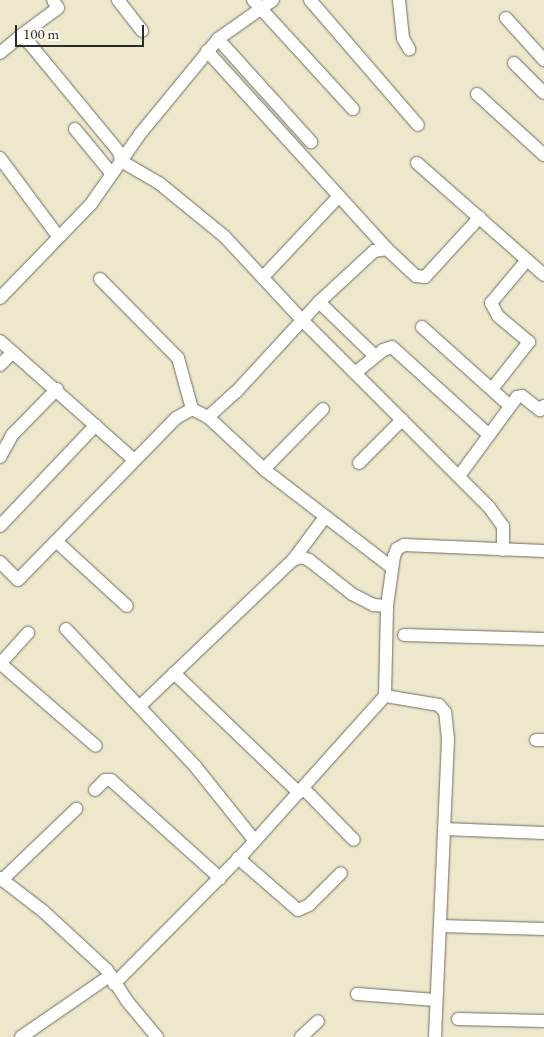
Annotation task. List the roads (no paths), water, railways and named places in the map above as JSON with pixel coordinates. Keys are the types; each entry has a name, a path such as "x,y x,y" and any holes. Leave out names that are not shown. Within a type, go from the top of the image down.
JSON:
{"street":[{"path":"0,53 58,8 53,0"},
{"path":"118,0 142,31"},
{"path":"0,298 91,204 121,160 207,51 256,4 273,0"},
{"path":"310,0 418,125"},
{"path":"399,0 403,38 409,49"},
{"path":"256,4 353,109"},
{"path":"506,18 544,60"},
{"path":"20,36 119,152 121,160 159,183 210,223 302,320 498,517 503,526 503,550"},
{"path":"218,39 311,142"},
{"path":"207,51 387,249 416,276 425,277 480,217"},
{"path":"514,63 544,92"},
{"path":"477,94 542,150"},
{"path":"75,129 112,174"},
{"path":"0,158 58,236"},
{"path":"417,163 544,275"},
{"path":"263,277 338,196"},
{"path":"208,417 236,392 319,302 374,251 387,249"},
{"path":"492,389 529,342 498,316 491,303 527,260"},
{"path":"100,279 178,358 192,409 208,417 264,469 392,567"},
{"path":"319,302 375,356"},
{"path":"422,327 510,406"},
{"path":"0,341 134,460"},
{"path":"355,373 375,356 392,347 489,435"},
{"path":"0,366 13,352"},
{"path":"0,458 13,434 56,389"},
{"path":"459,476 510,406 520,396 540,410 544,406"},
{"path":"0,562 18,580 176,418 192,409"},
{"path":"264,469 323,409"},
{"path":"359,463 402,420"},
{"path":"0,526 96,425"},
{"path":"140,706 292,560 325,516"},
{"path":"56,541 127,606"},
{"path":"21,1037 113,980 220,878 301,791 385,696 387,606 395,552 404,545 544,551"},
{"path":"292,560 301,557 309,560 352,594 374,604 387,606"},
{"path":"66,629 140,706 255,841"},
{"path":"28,633 1,661 96,746"},
{"path":"404,635 544,638"},
{"path":"174,673 354,840"},
{"path":"385,696 428,701 439,705 445,712 448,739 434,1037"},
{"path":"95,790 106,780 111,780 220,878"},
{"path":"76,809 1,879 43,911 113,980 157,1037"},
{"path":"444,829 544,833"},
{"path":"238,858 298,910 309,905 341,873"},
{"path":"440,926 544,929"},
{"path":"357,994 436,1000"},
{"path":"458,1019 544,1021"},
{"path":"301,1037 318,1021"}]}
